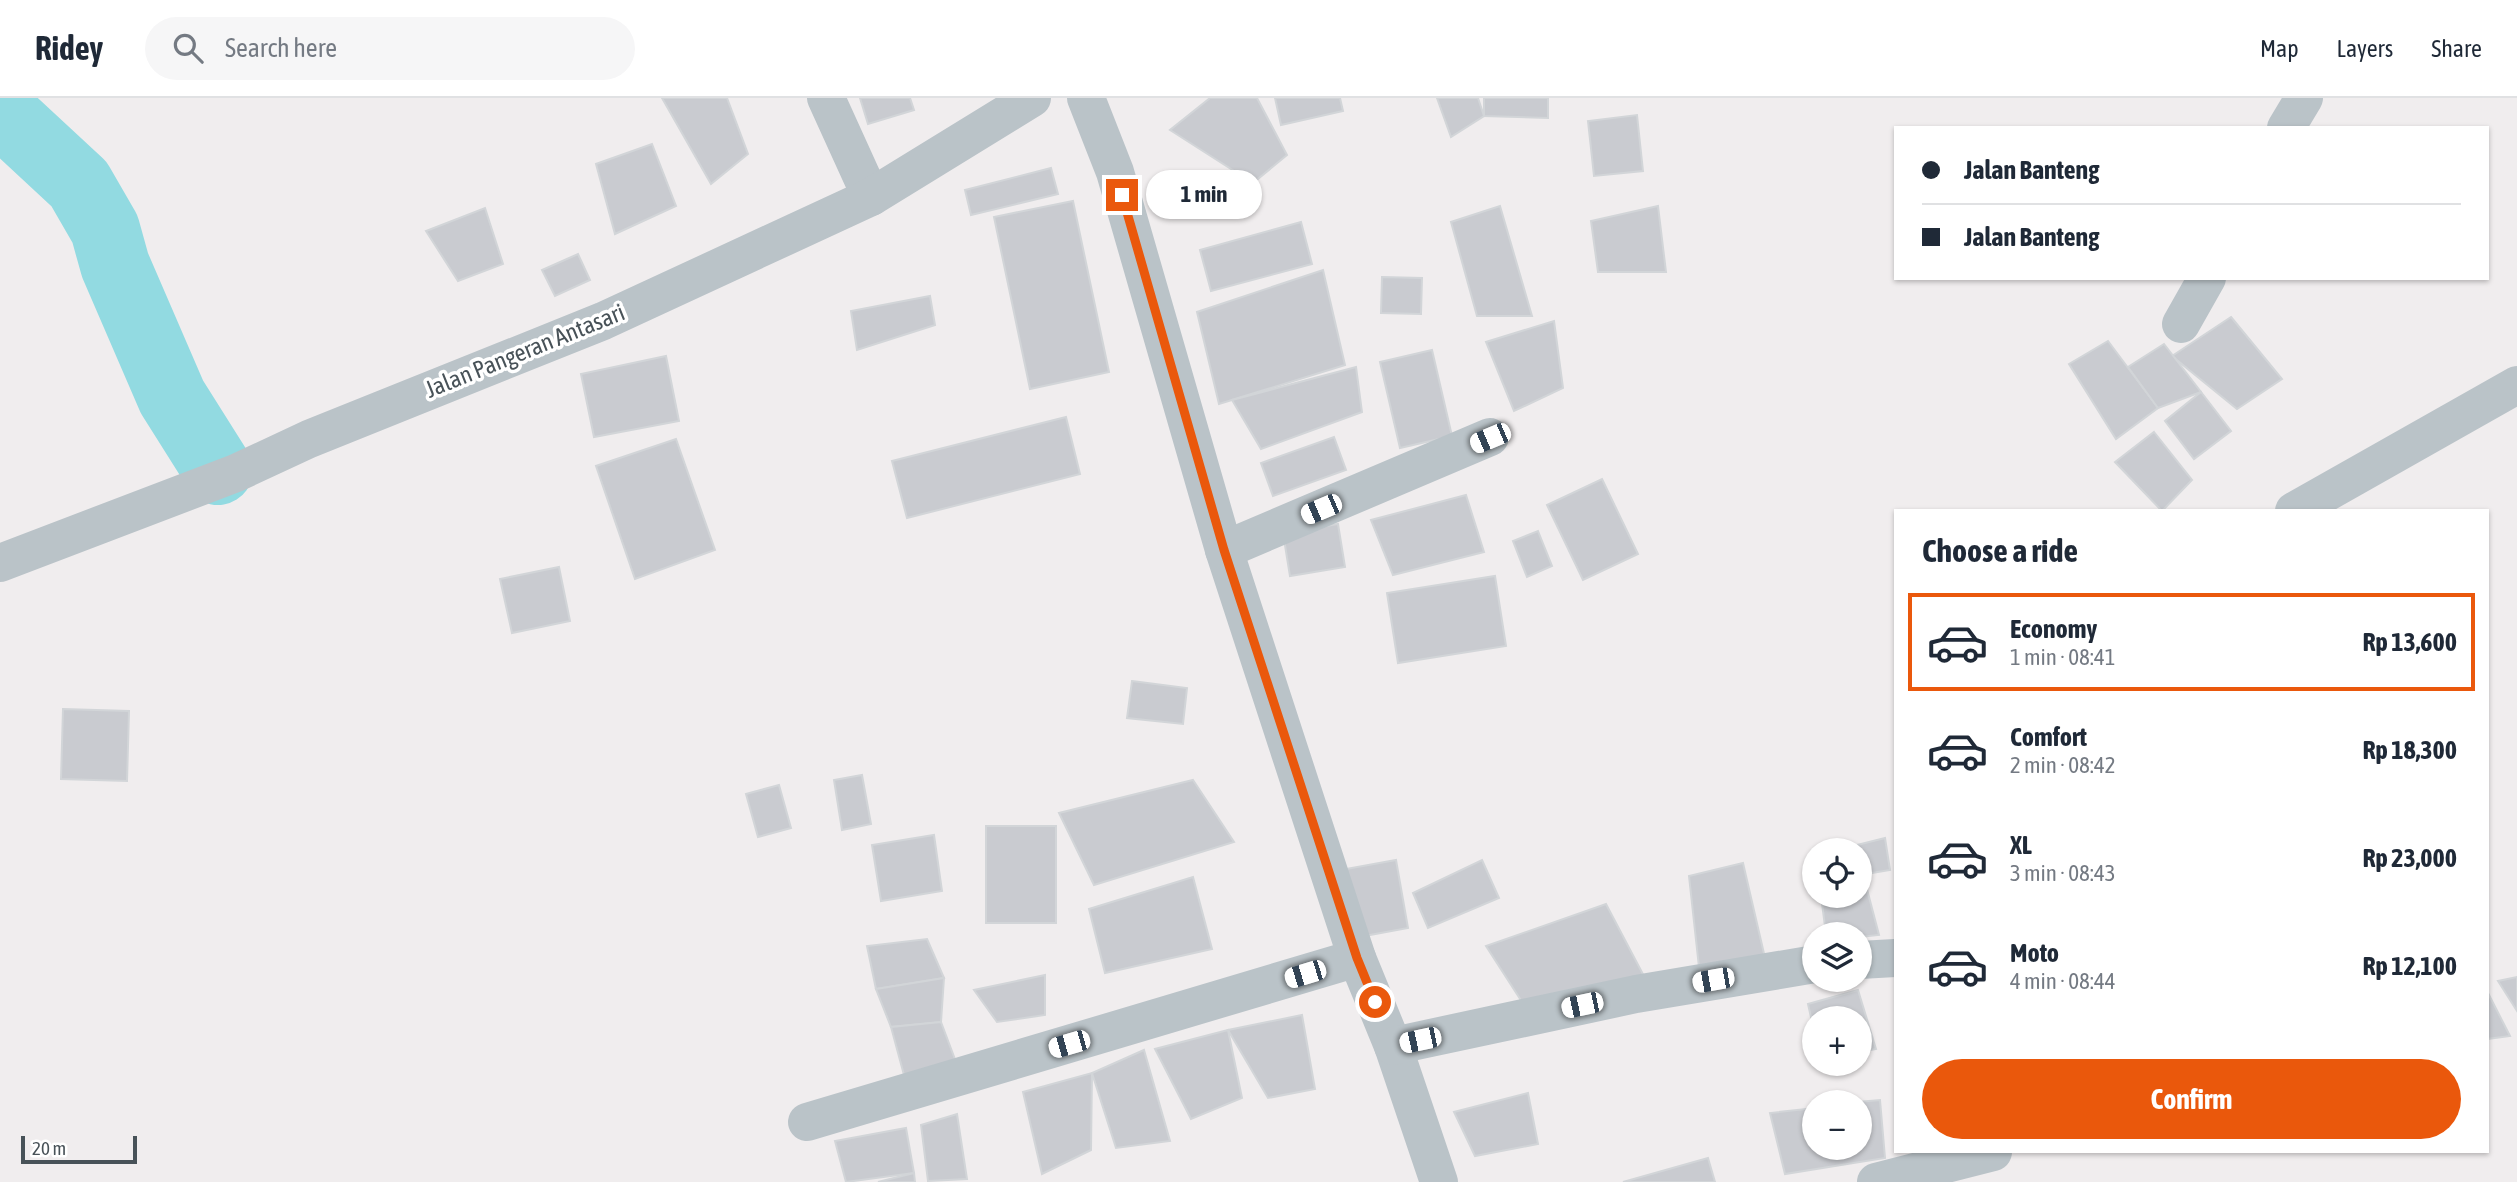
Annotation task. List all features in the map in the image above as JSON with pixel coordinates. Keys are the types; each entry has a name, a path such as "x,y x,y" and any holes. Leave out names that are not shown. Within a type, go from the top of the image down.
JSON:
{"street":[{"path":"827,98 871,197"},
{"name":"Jalan Pangeran Antasari","path":"0,564 236,473 309,439 603,321 871,197 1032,98"},
{"path":"1086,98 1115,172 1224,550 1357,958 1393,1046 1439,1182"},
{"path":"2287,126 2304,98"},
{"path":"2181,324 2206,280"},
{"path":"2298,509 2517,384"},
{"path":"1224,550 1490,438"},
{"path":"807,1122 1357,958"},
{"path":"1872,959 1894,958"},
{"path":"1393,1046 1636,994 1802,966"},
{"path":"1876,1182 1989,1153"}],"building":[{"path":"662,98 727,98 748,154 711,184"},
{"path":"860,98 910,98 914,110 868,124"},
{"path":"1210,98 1257,98 1287,155 1253,183 1170,130"},
{"path":"1275,98 1340,98 1343,111 1281,125"},
{"path":"1437,98 1478,98 1484,116 1451,137"},
{"path":"1484,98 1548,98 1548,118 1484,116"},
{"path":"1637,115 1643,171 1594,176 1588,121"},
{"path":"652,144 676,206 615,234 596,164"},
{"path":"1051,168 1058,194 971,215 965,190"},
{"path":"1073,201 1109,372 1030,389 994,217"},
{"path":"1500,206 1532,316 1477,316 1451,222"},
{"path":"1658,206 1666,272 1598,272 1591,221"},
{"path":"485,208 503,264 458,281 426,231"},
{"path":"1301,222 1312,264 1211,291 1200,250"},
{"path":"578,254 590,280 555,296 542,270"},
{"path":"1323,270 1345,365 1219,404 1197,312"},
{"path":"1382,277 1422,278 1421,314 1381,313"},
{"path":"930,296 935,325 857,350 851,311"},
{"path":"2231,317 2282,379 2237,409 2172,356"},
{"path":"1554,321 1563,388 1514,411 1486,342"},
{"path":"2108,341 2158,408 2116,439 2069,364"},
{"path":"2164,344 2201,392 2158,408 2128,367"},
{"path":"1432,350 1452,436 1400,448 1380,362"},
{"path":"666,356 679,421 594,437 581,374"},
{"path":"1356,367 1362,412 1261,449 1232,400"},
{"path":"2201,392 2231,431 2194,459 2165,421"},
{"path":"1066,417 1080,474 907,518 892,461"},
{"path":"2154,432 2192,480 2164,509 2160,509 2115,462"},
{"path":"1334,437 1346,470 1273,496 1261,463"},
{"path":"676,439 715,550 635,579 596,466"},
{"path":"1602,479 1638,554 1583,580 1547,505"},
{"path":"1466,495 1484,552 1393,575 1371,520"},
{"path":"1338,524 1345,567 1290,576 1283,533"},
{"path":"1538,531 1552,566 1527,577 1513,541"},
{"path":"559,567 570,621 512,633 500,579"},
{"path":"1495,576 1506,646 1398,663 1387,593"},
{"path":"1132,681 1187,688 1183,724 1127,718"},
{"path":"63,709 129,711 127,781 61,779"},
{"path":"862,775 871,824 842,830 834,780"},
{"path":"1193,780 1234,842 1094,885 1059,813"},
{"path":"779,785 791,828 758,837 746,794"},
{"path":"986,826 1056,826 1056,923 986,923"},
{"path":"934,835 942,891 881,901 872,845"},
{"path":"1885,838 1890,870 1872,873 1872,841"},
{"path":"1396,860 1408,928 1359,937 1346,869"},
{"path":"1482,860 1499,898 1428,928 1413,893"},
{"path":"1743,863 1765,958 1699,967 1689,876"},
{"path":"1193,877 1212,949 1105,973 1089,909"},
{"path":"1606,904 1645,978 1526,1008 1486,946"},
{"path":"1823,908 1872,908 1879,935 1872,936 1872,922 1824,922"},
{"path":"927,939 944,978 876,989 867,946"},
{"path":"1045,975 1045,1015 997,1022 974,990"},
{"path":"2517,977 2517,1011 2498,981"},
{"path":"944,978 941,1022 891,1027 876,989"},
{"path":"1859,992 1863,1006 1808,1006"},
{"path":"2489,995 2510,1036 2489,1039"},
{"path":"1302,1015 1315,1089 1268,1098 1228,1030"},
{"path":"941,1022 956,1062 904,1075 891,1027"},
{"path":"1228,1030 1242,1098 1191,1119 1155,1049"},
{"path":"1144,1050 1170,1141 1116,1148 1092,1073"},
{"path":"1092,1073 1091,1150 1042,1174 1023,1092"},
{"path":"1528,1093 1538,1144 1475,1156 1454,1112"},
{"path":"1880,1100 1885,1158 1785,1174 1770,1113 1802,1109 1802,1160 1872,1160 1872,1101"},
{"path":"957,1114 967,1179 928,1181 921,1125"},
{"path":"906,1128 914,1173 846,1182 835,1141"},
{"path":"1708,1158 1715,1182 1623,1182"},
{"path":"914,1173 915,1182 878,1182"}],"waterway":[{"path":"0,114 9,119 79,184 105,229 115,265 172,397 218,470"}],"route":[{"path":"1122,195 1224,550 1357,958 1375,1002"}]}
